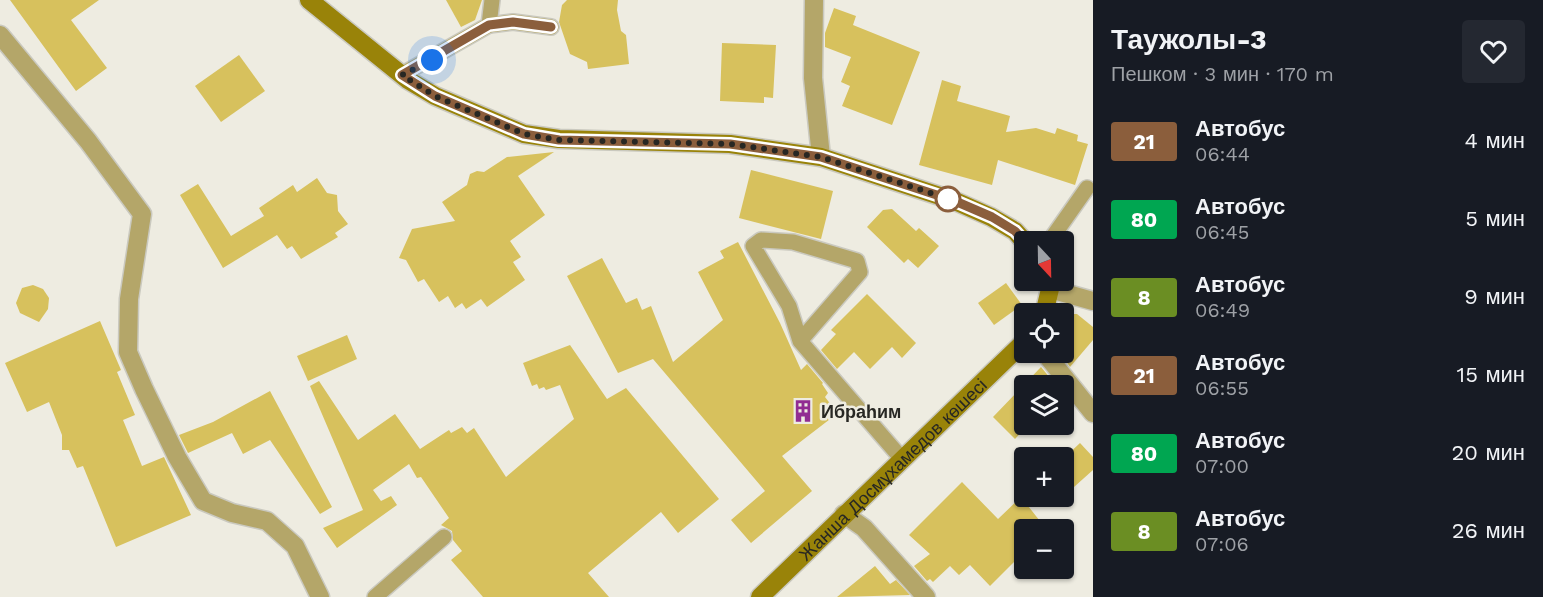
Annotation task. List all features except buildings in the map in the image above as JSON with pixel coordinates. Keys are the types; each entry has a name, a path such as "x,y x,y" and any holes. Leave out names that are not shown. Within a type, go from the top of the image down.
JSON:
{"street":[{"path":"309,0 402,75 435,96 524,134 559,140 730,144 821,157 955,201 992,217 1015,231"},
{"path":"814,0 813,78 821,157"},
{"path":"0,35 88,141 142,214 129,299 128,352 177,457 203,501 232,513 267,521 296,546 320,597"},
{"path":"1066,291 1093,301"},
{"name":"Жанша Досмұхамедов көшесі","path":"760,597 1014,352"},
{"path":"1053,363 1093,413"},
{"path":"844,514 864,528 926,597"}],"lane":[{"path":"489,25 492,0"},
{"path":"402,75 489,25 513,22 551,27"},
{"path":"1057,231 1087,188"},
{"path":"800,341 860,272 857,261 793,242 761,240 753,246 789,306 800,341 902,459"},
{"path":"375,597 444,537"}],"bus line":[{"name":"21","path":"551,27 513,22 489,25 432,60 402,75 435,96 524,134 559,140 730,144 821,157 955,201 992,217 1015,231"}],"place":[{"name":"Ибраһим","path":"803,411"}],"route":[{"path":"432,60 402,75 435,96 524,134 559,140 730,144 821,157 955,201 948,199"}]}
